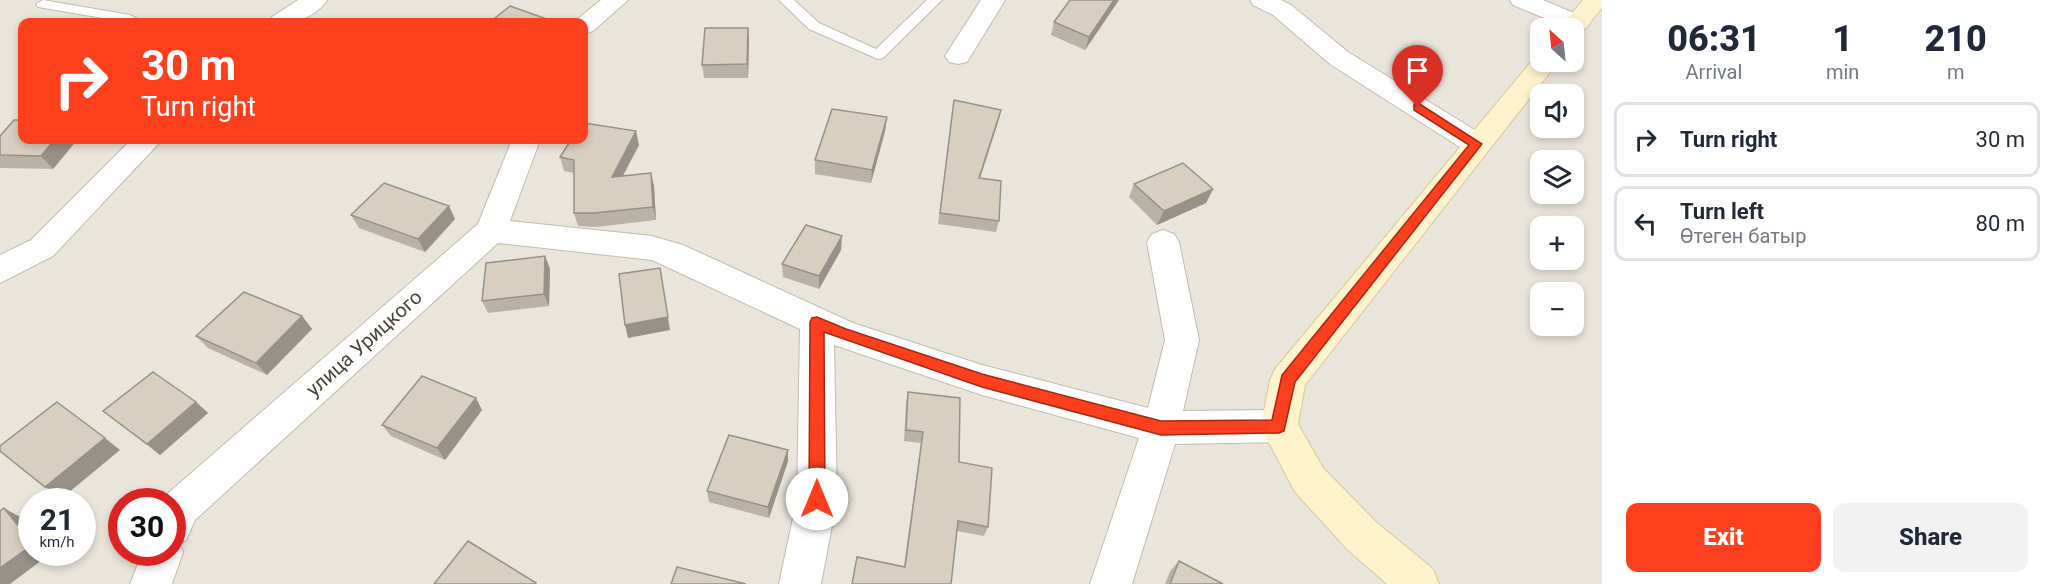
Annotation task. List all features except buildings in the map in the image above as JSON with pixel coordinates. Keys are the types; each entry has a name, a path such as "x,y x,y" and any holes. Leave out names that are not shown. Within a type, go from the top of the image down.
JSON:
{"street":[{"path":"287,18 315,0"},
{"path":"588,23 616,0"},
{"path":"958,56 993,0"},
{"path":"1262,0 1282,10 1340,58 1476,144"},
{"path":"1522,0 1559,18"},
{"path":"1581,18 1596,0"},
{"path":"1418,584 1362,536 1309,480 1279,426 1288,380 1476,144 1537,72"},
{"path":"0,270 42,248 144,144"},
{"name":"улица Урицкого","path":"186,503 491,231 524,144"},
{"path":"491,231 652,248 672,254 842,334 982,380 1161,428 1279,426"},
{"path":"1111,584 1161,428 1182,340 1163,242"},
{"path":"800,584 817,499 817,322"},
{"path":"151,584 158,566"}],"lane":[{"path":"786,0 814,27 878,55 935,0"},
{"path":"43,4 130,18"}],"shaded area":[{"path":"0,0 1602,0 1602,584 0,584"}],"route":[{"path":"817,499 817,322 842,334 982,380 1161,428 1279,426 1288,380 1476,144 1418,107"}]}
